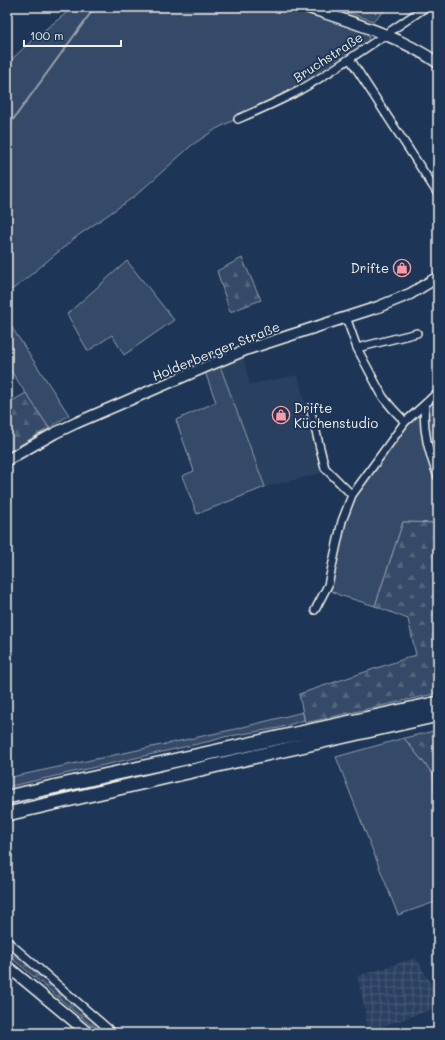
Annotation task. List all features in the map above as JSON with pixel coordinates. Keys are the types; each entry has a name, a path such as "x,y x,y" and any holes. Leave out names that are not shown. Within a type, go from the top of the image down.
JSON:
{"highway":[{"path":"7,797 438,703"},
{"path":"7,814 223,763 438,715"},
{"path":"7,818 29,809"}],"main road":[{"path":"306,7 384,34 423,52 438,63"},
{"name":"Holderberger Straße","path":"7,460 76,423 203,368 248,349 346,317 410,294 438,277"},
{"path":"7,966 88,1033"}],"street":[{"name":"Bruchstraße","path":"238,119 274,104 293,93 350,59 384,34 426,7"},
{"path":"350,59 438,194"},
{"path":"346,317 356,348 383,397 405,422"},
{"path":"356,348 417,333"},
{"path":"315,610 328,585 342,521 352,495 405,422 438,392"},
{"path":"425,404 424,427 426,440 438,477"},
{"path":"310,408 325,468 352,495"},
{"path":"7,941 113,1033"}],"shaded area":[{"path":"243,357 250,384 298,375 322,473 265,487 220,366"},
{"path":"416,958 438,995 438,1007 367,1032 365,1009 357,976"}],"green space":[{"path":"74,7 291,7 366,32 369,37 365,45 304,85 216,129 192,145 135,196 76,237 7,293 7,64 33,39"},
{"path":"332,7 389,7 373,21"},
{"path":"242,258 261,300 230,312 217,271"},
{"path":"127,261 174,320 124,355 112,335 88,351 67,314"},
{"path":"7,320 69,415 49,428 7,365"},
{"path":"220,366 265,487 197,514 182,476 194,471 176,420 216,402 205,372"},
{"path":"26,393 49,428 7,453 7,404"},
{"path":"438,395 438,469 429,438 427,415 430,406"},
{"path":"420,413 424,439 438,486 438,523 403,522 375,606 339,595 328,589 344,521 354,496 398,433"},
{"path":"403,522 438,523 438,693 305,723 299,694 416,655 408,619 375,606"},
{"path":"303,712 304,720 279,728 224,737 7,787 7,778 231,730"},
{"path":"438,730 438,784 433,774 404,738"},
{"path":"404,738 433,774 438,850 438,901 398,915 336,757"},
{"path":"7,945 42,977 109,1033 100,1033 7,954"}],"waterway":[{"path":"7,128 95,7"}],"place":[{"name":"Drifte","path":"402,268"},
{"name":"Drifte Küchenstudio","path":"281,415"}]}
